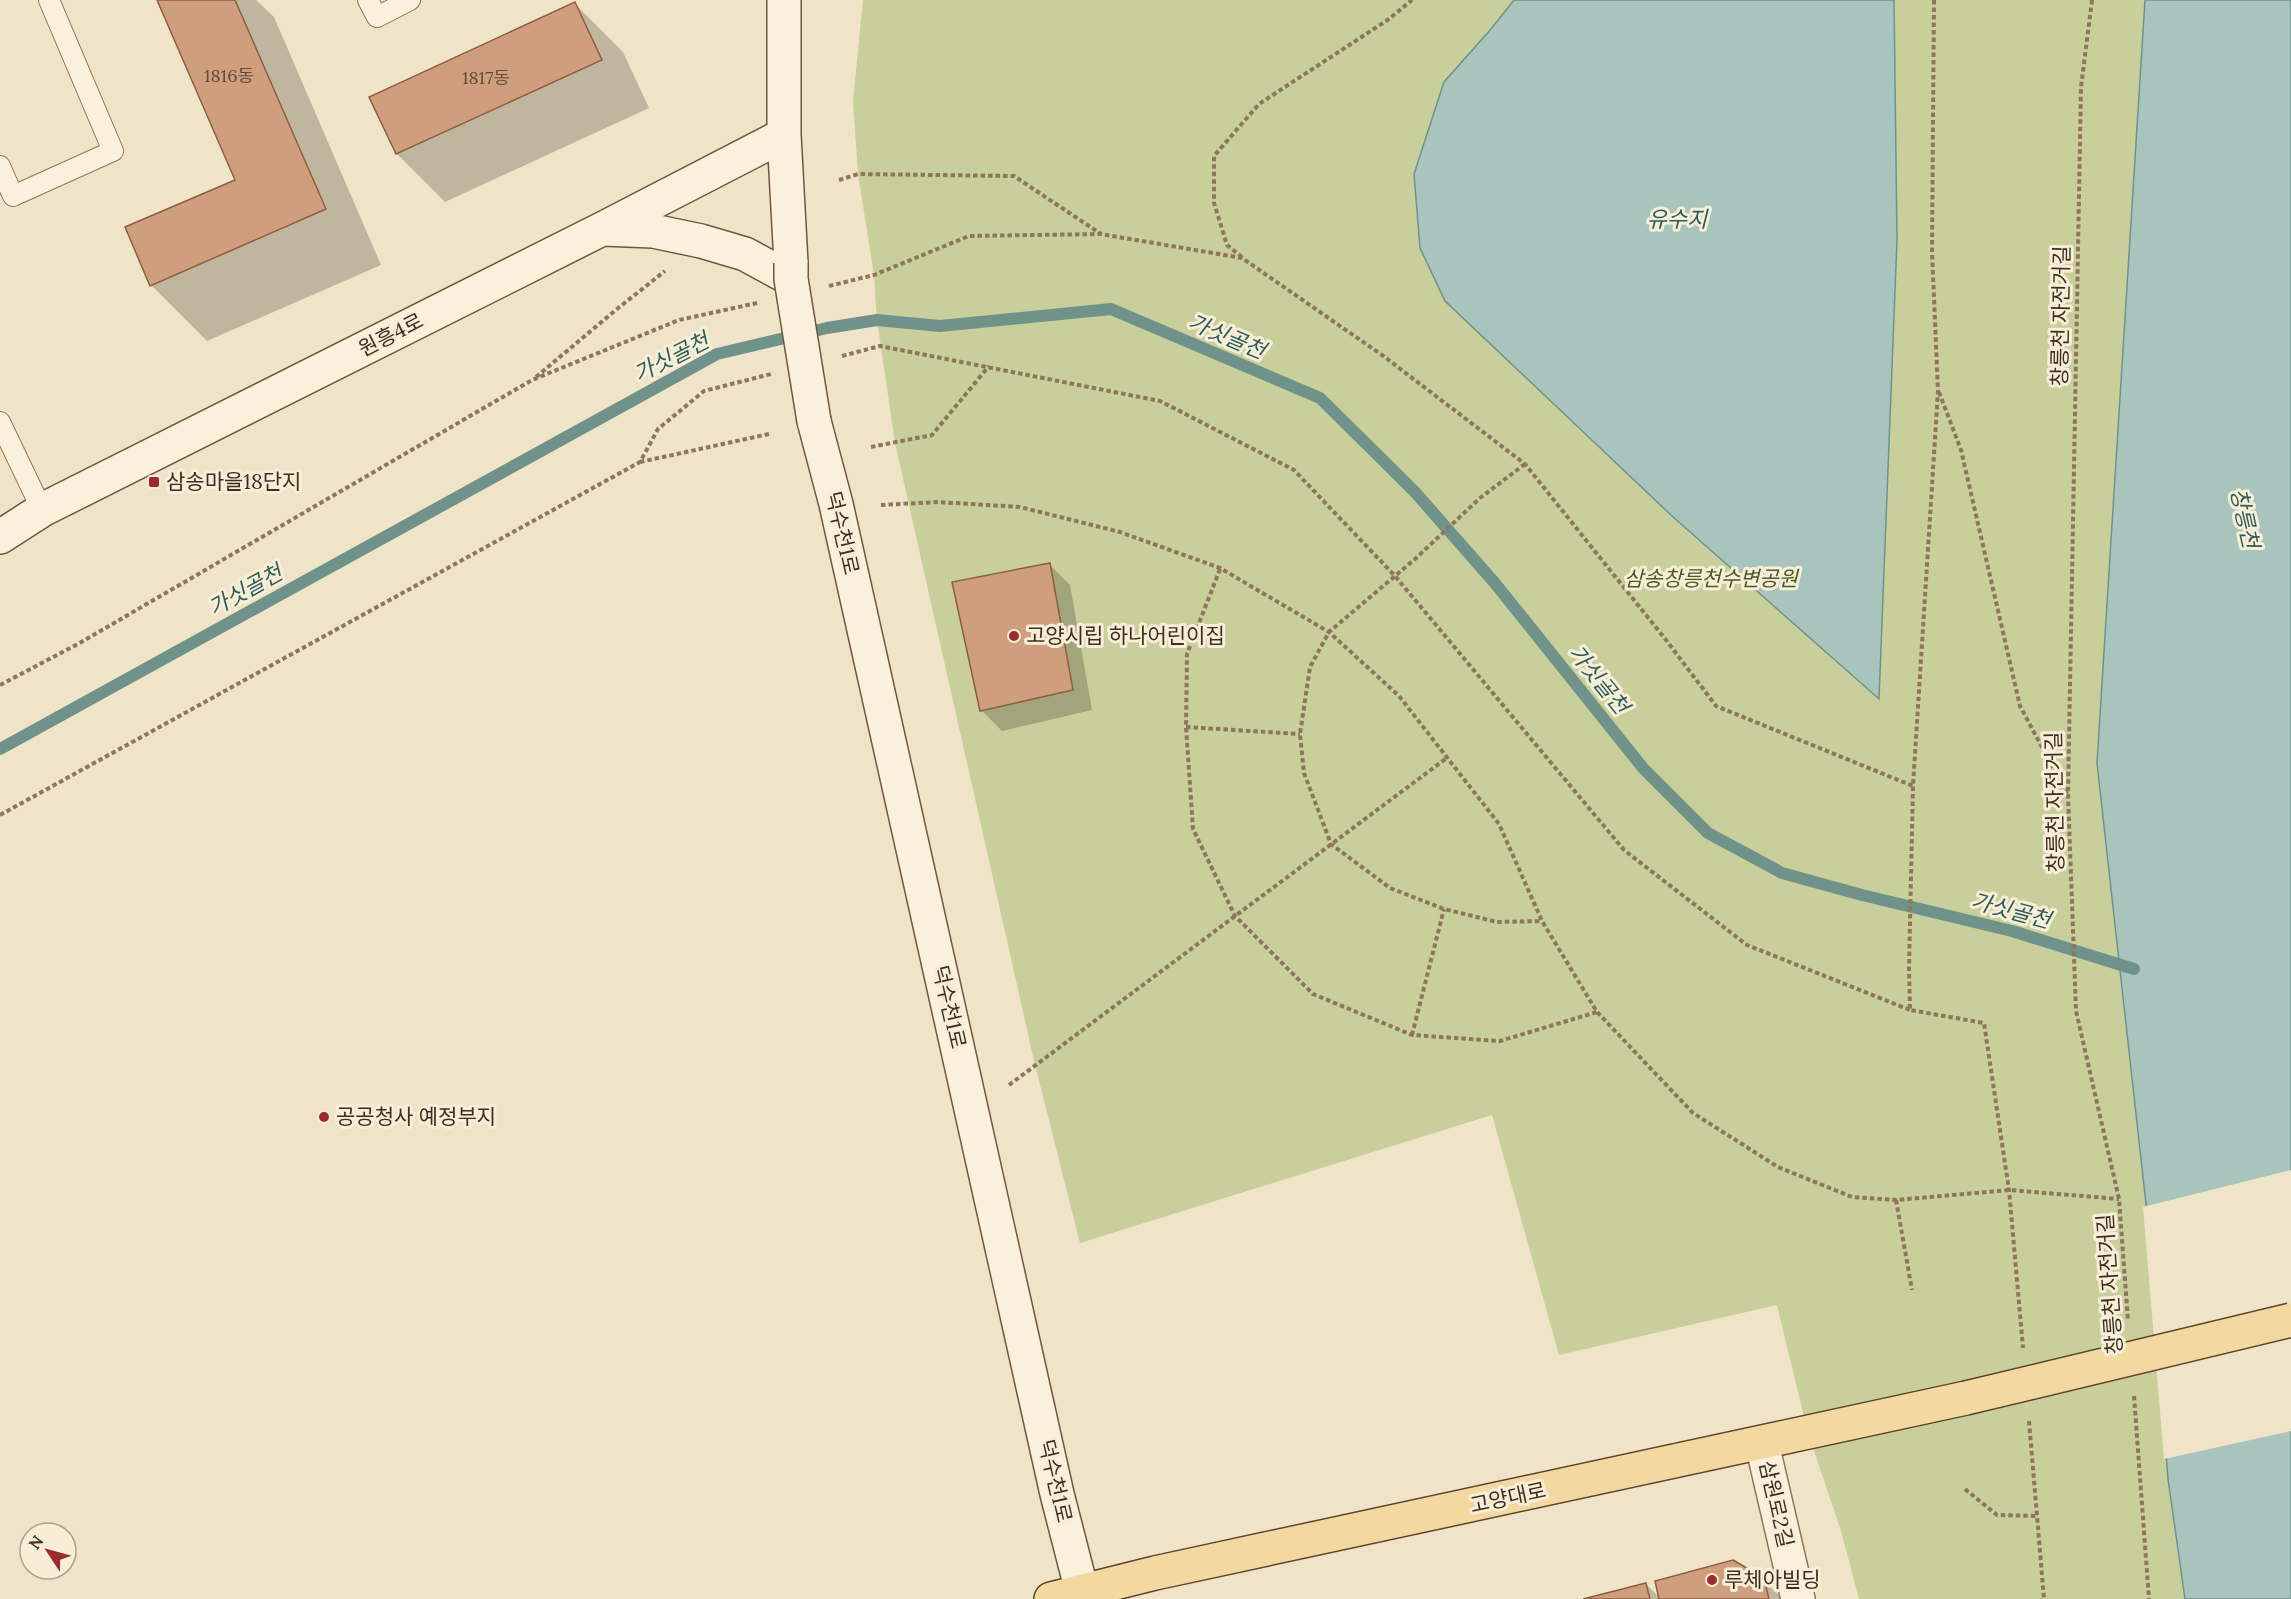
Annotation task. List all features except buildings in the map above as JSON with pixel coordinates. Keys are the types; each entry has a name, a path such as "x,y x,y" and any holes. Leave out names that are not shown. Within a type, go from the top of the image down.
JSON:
{"main road":[{"name":"고양대로","path":"1072,1597 1155,1573 1966,1398 2291,1320"}],"street":[{"path":"602,229 653,231 745,254 801,276 784,135 784,0"},
{"name":"원흥4로","path":"0,537 42,510 602,229 784,135"},
{"name":"덕수천1로","path":"801,276 813,421 836,504 1057,1494 1072,1597"},
{"name":"삼원로2길","path":"1762,1443 1798,1599"}],"lane":[{"path":"0,166 13,196 113,151 49,0"},
{"path":"369,0 377,17 410,0"},
{"path":"0,422 42,510"}],"path":[{"path":"1412,0 1389,19 1258,104 1214,156 1214,203 1227,244 1242,258 1382,355 1525,464 1716,706 1913,786"},
{"path":"1910,1010 1913,786 1938,391 1932,251 1934,0"},
{"name":"창릉천 자전거길","path":"2092,0 2081,87 2068,794 2076,1011 2119,1199 2128,1328"},
{"path":"839,180 858,174 1014,176 1101,234"},
{"path":"801,276 874,275 969,236 1101,234 1242,258"},
{"path":"532,380 671,267"},
{"path":"0,686 78,644 532,380 679,320 767,300"},
{"path":"836,358 880,346 1160,401 1294,470 1395,576 1624,850 1747,945 1910,1010 1984,1023 2009,1190 2023,1353"},
{"path":"871,447 932,435 989,366"},
{"path":"640,462 658,429 704,392 781,372"},
{"path":"1938,391 1961,450 2020,706 2068,794"},
{"path":"0,815 640,462 769,434"},
{"path":"1525,464 1480,498 1415,559 1329,632 1310,667 1300,734 1304,773 1331,844 1390,888 1444,909 1497,922 1542,921"},
{"path":"881,506 938,502 1020,507 1120,532 1220,568 1329,632 1400,696 1499,824 1542,921 1597,1012 1693,1113 1778,1167 1852,1197 1896,1200 2009,1190 2119,1199"},
{"path":"1220,568 1186,654 1186,727 1193,829 1235,916 1313,994 1412,1035 1500,1041 1597,1012"},
{"path":"1186,727 1300,734"},
{"path":"1009,1085 1448,757"},
{"path":"1412,1035 1444,909"},
{"path":"1896,1200 1912,1290"},
{"path":"2133,1387 2149,1599"},
{"path":"2028,1411 2044,1599"},
{"path":"1965,1489 1997,1515 2037,1516"}],"green space":[{"name":"삼송창릉천수변공원","path":"863,0 2291,0 2291,1599 1859,1599 1841,1531 1808,1433 1777,1305 1559,1355 1492,1115 1080,1243 1035,1065 895,443 877,320 874,275 858,174 853,101"}],"water":[{"name":"유수지","path":"1514,0 1894,0 1897,240 1879,699 1672,516 1445,301 1420,248 1414,174 1444,82"},
{"name":"창릉천","path":"2145,0 2291,0 2291,1599 2185,1599 2168,1479 2146,1204 2097,763"}],"pier":[{"path":"2291,1170 2291,1431 2164,1459 2143,1207"}],"waterway":[{"name":"가싯골천","path":"0,749 717,354 827,328 877,320 940,326 1111,309 1320,398 1414,491 1494,582 1643,768 1708,833 1782,873 2012,931 2134,969"}],"place":[{"name":"삼송마을18단지","path":"154,482"},
{"name":"고양시립 하나어린이집","path":"1014,636"},
{"name":"공공청사 예정부지","path":"324,1117"},
{"name":"루체아빌딩","path":"1712,1580"}]}
